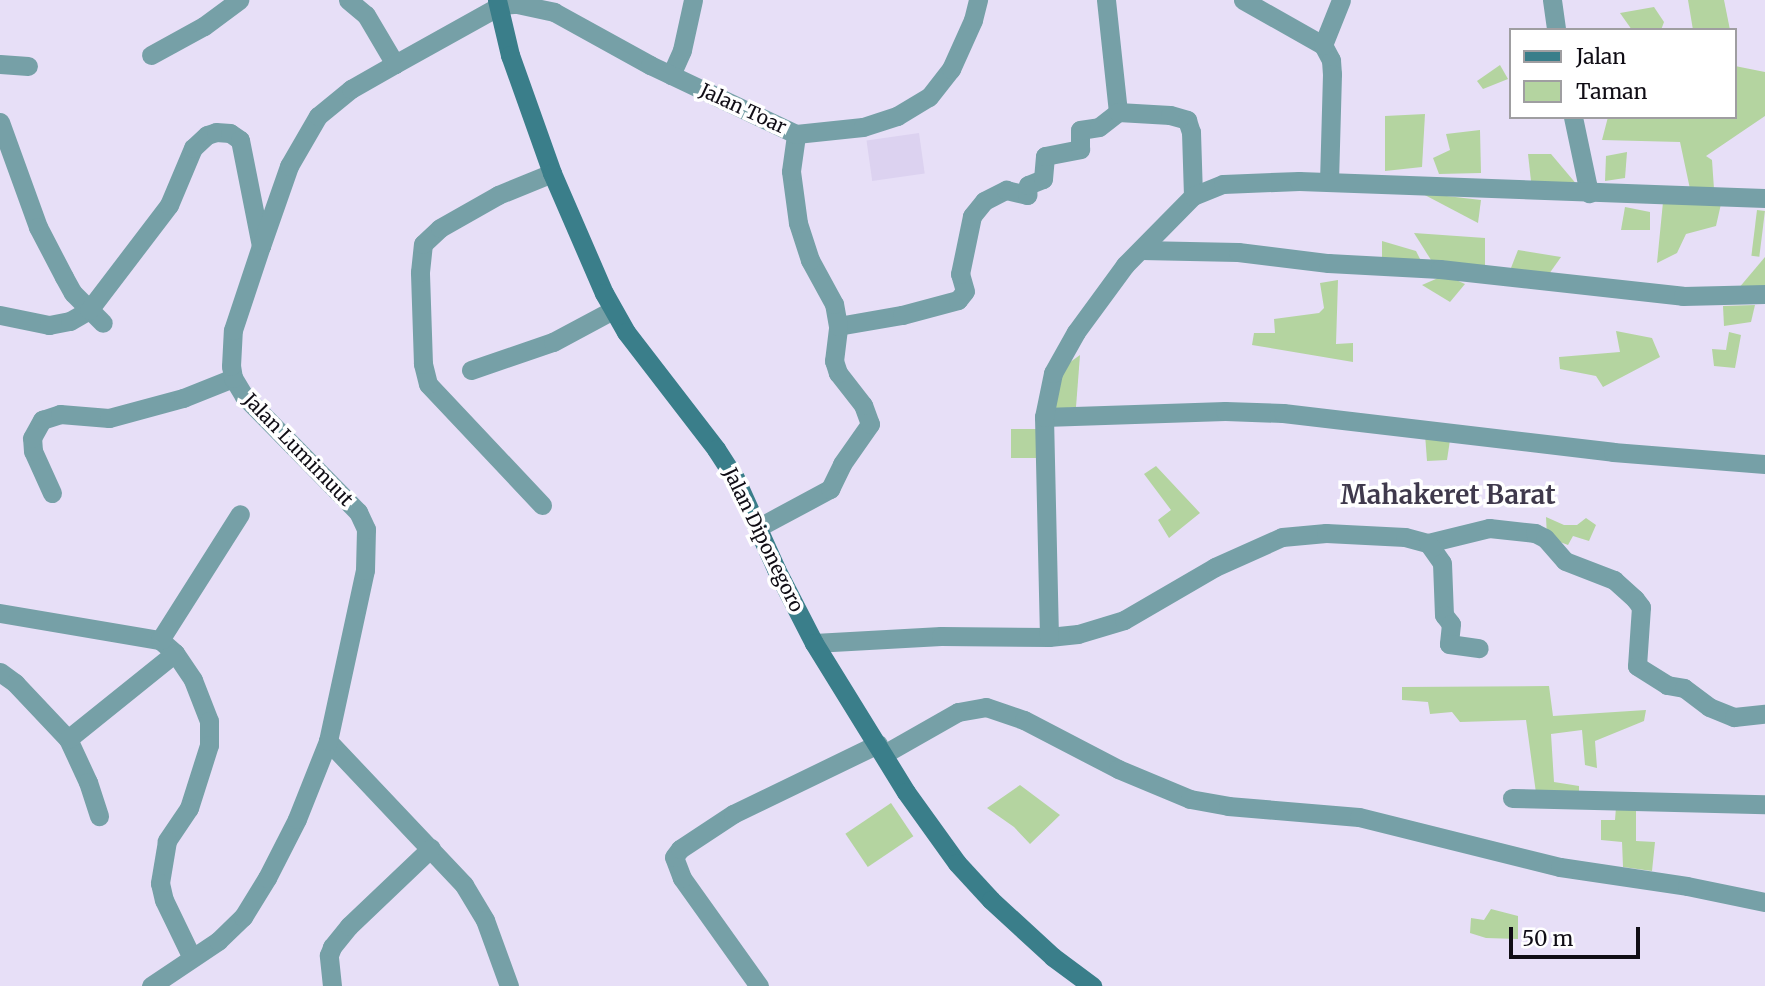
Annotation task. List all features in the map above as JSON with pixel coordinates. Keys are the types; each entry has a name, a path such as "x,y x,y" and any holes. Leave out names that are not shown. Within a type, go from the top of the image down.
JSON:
{"main road":[{"name":"Jalan Diponegoro","path":"499,3 510,54 552,173 613,310 626,332 716,449 759,527 776,569 814,643 906,792 957,863 1028,936 1092,986"}],"street":[{"path":"151,55 204,26 239,0"},
{"path":"348,0 366,15 395,64"},
{"path":"671,75 682,50 693,0"},
{"name":"Jalan Toar","path":"499,3 554,12 671,75 796,134 863,127 897,116 929,97 951,69 973,20 978,0"},
{"path":"1106,0 1118,112"},
{"path":"1243,0 1323,46 1331,60 1329,182"},
{"path":"1323,46 1341,0"},
{"path":"1552,0 1556,28"},
{"name":"Jalan Lumimuut","path":"151,986 218,941 256,898 297,819 328,741 365,570 366,529 348,500 262,415 233,378 230,352 233,330 289,166 313,122 351,89 499,3"},
{"path":"0,64 28,66"},
{"path":"838,326 913,312 958,300 964,291 960,274 972,216 984,201 1006,190 1027,195 1028,185 1043,179 1045,156 1080,149 1080,130 1099,127 1118,112 1170,115 1187,120 1191,132 1193,196"},
{"path":"1573,119 1589,193"},
{"path":"0,122 38,227 73,293 96,317"},
{"path":"0,315 49,325 96,317 169,205 189,155 207,135 224,132 240,140 261,246"},
{"path":"759,527 830,489 842,464 870,424 863,405 838,373 834,361 838,326 829,292 810,260 792,198 790,171 796,134"},
{"path":"542,505 428,384 423,364 421,263 423,244 440,228 498,195 552,173"},
{"path":"1049,637 1044,417 1053,373 1061,356 1125,265 1193,196 1223,184 1329,182 1765,198"},
{"path":"1141,250 1238,252 1328,262 1440,269 1684,296 1765,294"},
{"path":"471,370 554,342 613,310"},
{"path":"52,493 33,451 32,438 42,420 60,414 109,418 183,398 233,378"},
{"path":"1044,417 1224,411 1283,413 1613,452 1765,464"},
{"path":"160,640 240,514"},
{"path":"814,643 941,636 1049,637 1078,634 1124,620 1215,566 1282,537 1326,533 1405,537 1428,543 1489,528 1535,533 1545,538 1565,561 1614,580 1635,599 1641,607 1637,666 1667,685 1684,688 1709,707 1734,717 1765,714"},
{"path":"1428,543 1442,563 1444,615 1445,619 1450,619 1450,644 1479,648"},
{"path":"0,613 160,640 175,653 193,680 209,721 209,745 189,808 167,841 161,869 164,900 192,958"},
{"path":"68,739 175,653"},
{"path":"0,672 15,683 68,739 88,782 99,816"},
{"path":"758,986 682,878 674,857 680,849 733,814 958,712 986,708 1024,720 1118,769 1190,799 1227,806 1359,817 1560,867 1687,886 1765,902"},
{"path":"328,741 430,848 475,902 492,937 509,986"},
{"path":"1512,798 1765,804"},
{"path":"332,986 329,955 332,947 349,926 430,848"}],"shaded area":[{"path":"919,133 925,174 872,181 867,140"}],"green space":[{"path":"1688,0 1724,0 1730,28 1693,28"},
{"path":"1654,7 1664,22 1662,28 1631,28 1620,13"},
{"path":"1500,65 1508,79 1483,89 1477,81"},
{"path":"1737,66 1765,72 1765,116 1706,156 1712,160 1714,189 1690,189 1680,142 1602,140 1607,119 1737,119"},
{"path":"1425,114 1422,167 1385,171 1385,116"},
{"path":"1480,130 1481,173 1439,174 1433,158 1450,150 1446,134"},
{"path":"1627,152 1625,178 1605,181 1606,156"},
{"path":"1528,154 1551,154 1578,186 1531,181"},
{"path":"1421,193 1481,200 1478,223"},
{"path":"1663,202 1721,204 1716,226 1686,234 1677,253 1657,263"},
{"path":"1625,207 1650,212 1650,230 1621,230"},
{"path":"1757,210 1765,211 1759,257 1751,256"},
{"path":"1414,233 1485,238 1485,268 1431,260"},
{"path":"1382,241 1416,251 1422,263 1382,259"},
{"path":"1518,250 1561,257 1549,274 1509,273"},
{"path":"1765,257 1765,288 1738,289"},
{"path":"1445,275 1465,284 1450,302 1422,285"},
{"path":"1338,280 1336,344 1353,343 1353,362 1252,345 1254,333 1275,333 1274,319 1319,313 1324,308 1320,283"},
{"path":"1755,305 1751,322 1724,326 1723,306"},
{"path":"1616,331 1652,338 1660,357 1603,387 1596,376 1560,369 1559,357 1620,352"},
{"path":"1729,332 1741,335 1735,368 1714,366 1712,349 1726,350"},
{"path":"1080,355 1076,407 1051,410 1058,371"},
{"path":"1011,429 1040,429 1040,458 1011,458"},
{"path":"1425,434 1450,440 1447,460 1427,461"},
{"path":"1156,466 1200,513 1169,538 1158,520 1171,510 1144,474"},
{"path":"1546,517 1564,525 1577,525 1586,518 1596,525 1589,541 1573,536 1568,545 1547,537"},
{"path":"1549,686 1553,716 1646,710 1644,721 1595,741 1597,768 1585,765 1582,730 1551,734 1554,782 1579,786 1579,797 1536,793 1526,720 1460,722 1452,712 1430,714 1428,702 1402,700 1402,687"},
{"path":"1020,785 1060,815 1030,844 1014,827 987,808"},
{"path":"891,803 913,836 868,867 845,834"},
{"path":"1616,807 1636,810 1636,841 1655,842 1652,871 1623,867 1622,842 1601,840 1601,820 1615,820"},
{"path":"1491,909 1518,916 1518,939 1486,938 1470,933 1471,918 1484,920"}],"district":[{"name":"Mahakeret Barat","path":"1448,495"}]}
